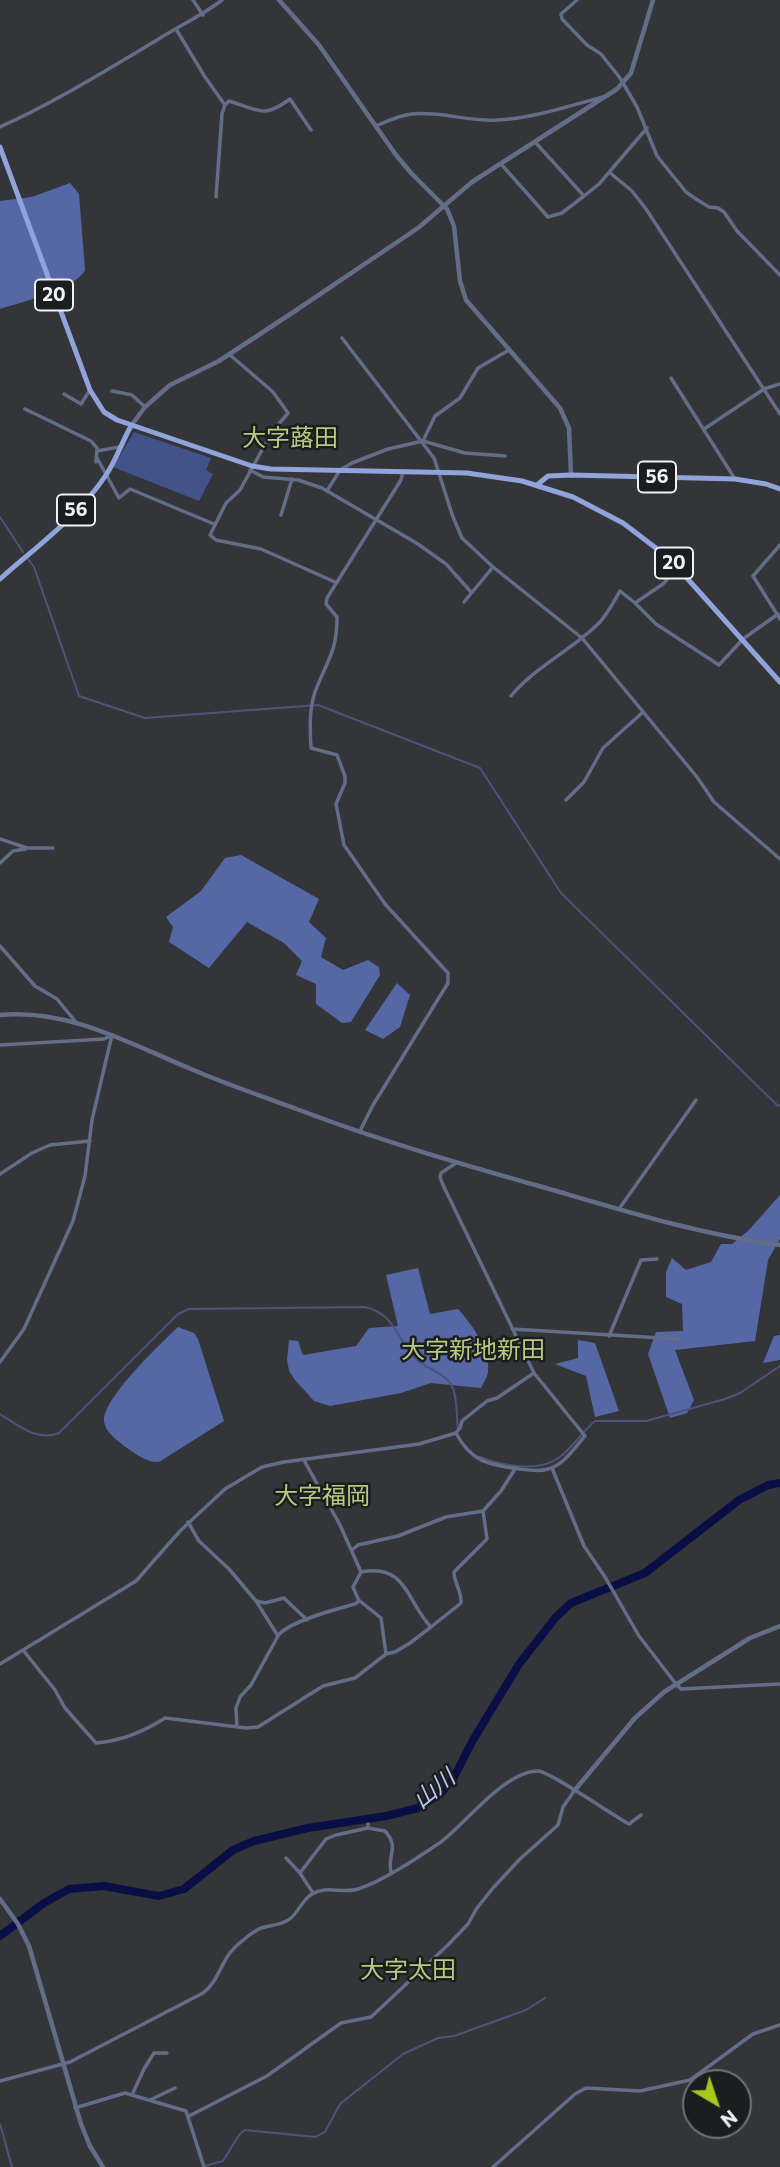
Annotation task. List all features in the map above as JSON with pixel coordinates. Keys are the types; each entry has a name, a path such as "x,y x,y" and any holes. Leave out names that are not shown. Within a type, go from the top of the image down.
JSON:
{"main road":[{"name":"20","path":"0,147 90,390 107,414 131,426 251,468 492,475 537,485 573,497 610,516 648,541 678,567 780,682"},
{"name":"56","path":"0,579 78,508 106,475 131,426"},
{"name":"56","path":"537,485 548,476 571,475 735,479 780,489"}],"street":[{"path":"193,0 203,15"},
{"path":"0,127 75,90 203,15 222,0"},
{"path":"279,0 319,45 411,173 445,205 454,226 460,281 466,300 566,417 571,475"},
{"path":"577,0 561,14 562,19 587,45 601,54 624,84 647,128 657,156 686,192 724,212 737,231 780,275"},
{"path":"131,426 145,407 170,385 229,354 418,228 472,182 624,84 634,66 653,0"},
{"path":"176,29 205,78 225,105 216,197"},
{"path":"376,126 410,114 436,114 495,121 548,113 607,96"},
{"path":"225,105 229,101 264,112 273,112 290,99 312,131"},
{"path":"500,163 548,217 562,213 584,196 647,128"},
{"path":"534,141 584,196"},
{"path":"609,172 632,191 646,209 780,414"},
{"path":"342,338 434,458 462,538 493,567 582,638 697,777 714,802 780,859"},
{"path":"423,442 435,416 460,398 478,368 509,350"},
{"path":"229,354 273,392 288,413 272,432 242,487 226,502 210,534 216,540 261,549 336,582"},
{"path":"671,378 735,479"},
{"path":"704,429 764,389 780,384"},
{"path":"64,394 81,404 90,390"},
{"path":"112,391 132,395 145,407"},
{"path":"25,409 90,441 97,451 96,460 120,498 132,490 214,524"},
{"path":"327,491 340,470 369,455 423,442 465,453 505,456"},
{"path":"97,451 121,447"},
{"path":"251,468 263,477 292,479 327,491 418,544 446,564 471,592"},
{"path":"360,1131 449,978 448,973 385,904 344,845 336,804 345,783 344,770 337,755 311,748 312,704 335,645 337,617 326,604 336,582 404,472"},
{"path":"281,515 292,479"},
{"path":"779,547 753,576 780,619"},
{"path":"464,602 493,567"},
{"path":"635,603 653,593 678,567"},
{"path":"512,696 543,666 602,620 620,591 656,624 719,665 743,639 778,614"},
{"path":"566,800 584,782 603,748 642,713"},
{"path":"0,839 27,848"},
{"path":"0,863 13,851 53,848"},
{"path":"0,946 35,986 57,999 75,1021"},
{"path":"0,1015 25,1013 75,1021 190,1069 360,1131 457,1162 619,1209 739,1240 780,1245"},
{"path":"0,1045 104,1039 112,1035"},
{"path":"0,1362 24,1329 73,1220 85,1176 92,1120 112,1035"},
{"path":"619,1209 695,1100"},
{"path":"0,1174 32,1153 50,1145 90,1141"},
{"path":"456,1433 463,1446 478,1459 492,1466 546,1470 564,1460 584,1436 534,1373 440,1177 457,1162"},
{"path":"609,1336 641,1260 657,1259"},
{"path":"512,1329 678,1339"},
{"path":"0,1664 136,1581 188,1522 225,1489 248,1474 262,1467 284,1462 419,1444 456,1433 462,1420 487,1401 497,1398 534,1373"},
{"path":"304,1461 312,1471 361,1572"},
{"path":"552,1468 584,1546 642,1640 681,1689 780,1684"},
{"path":"352,1550 358,1545 398,1536 446,1517 482,1511 501,1491 515,1469"},
{"path":"23,1650 55,1690 65,1708 96,1743 139,1732 155,1726 165,1718 258,1727 323,1686 355,1678 386,1654 395,1652 431,1627 461,1603 462,1595 454,1580 454,1572 481,1548 487,1539 482,1511"},
{"path":"188,1522 199,1541 229,1569 256,1601 278,1636"},
{"path":"361,1572 376,1569 399,1580 431,1627"},
{"path":"361,1572 353,1587 359,1601 381,1618 386,1654"},
{"path":"256,1601 265,1603 284,1598 307,1620"},
{"path":"237,1727 236,1707 240,1697 251,1685 282,1629 359,1601"},
{"path":"189,2116 267,2076 341,2023 371,2017 448,1945 468,1924 477,1908 502,1878 558,1825 573,1791 635,1718 676,1684 750,1638 780,1626"},
{"path":"0,2081 63,2064 203,1993 213,1985 228,1955 258,1929 281,1925 313,1894 327,1889 357,1890 376,1882 442,1841 490,1797 524,1774 537,1771 552,1775 573,1791 629,1824 641,1815"},
{"path":"300,1873 326,1839 368,1826 385,1831 392,1839 394,1849 389,1864 391,1872"},
{"path":"286,1858 300,1873 313,1894"},
{"path":"0,1899 22,1930 37,1969 75,2108 90,2146 103,2167"},
{"path":"493,2167 575,2094 586,2088 640,2091 690,2080 752,2034 780,2025"},
{"path":"132,2095 154,2053 167,2053"},
{"path":"151,2100 175,2088"},
{"path":"75,2108 125,2093 186,2111 204,2167"}],"shaded area":[{"path":"70,183 79,194 85,270 80,277 60,289 0,309 0,201 32,197"},
{"path":"134,432 211,458 206,470 213,474 199,501 113,467"},
{"path":"241,855 319,899 309,922 326,938 321,957 343,970 368,960 379,967 380,975 351,1022 342,1023 316,1004 316,984 296,975 302,961 284,943 247,922 209,968 169,942 173,927 166,917 201,891 225,858"},
{"path":"397,983 410,995 400,1027 383,1039 365,1030"},
{"path":"780,1195 780,1239 768,1260 755,1341 675,1350 694,1400 687,1413 670,1418 648,1354 656,1332 683,1331 682,1304 666,1297 666,1272 672,1258 686,1270 711,1262 721,1244 732,1244 748,1231"},
{"path":"418,1268 430,1314 458,1309 484,1346 488,1364 487,1375 481,1388 431,1383 401,1393 330,1406 314,1401 289,1371 289,1340 298,1341 303,1355 356,1346 369,1328 398,1326 386,1275"},
{"path":"178,1327 194,1333 198,1339 224,1421 159,1462 154,1462 141,1457 114,1438 104,1421 106,1411 122,1385"},
{"path":"780,1335 780,1360 763,1363 774,1336"},
{"path":"578,1340 595,1343 619,1411 595,1417 586,1376 555,1364 578,1358"}],"waterway":[{"path":"0,517 23,552"},
{"path":"28,559 34,567 79,696 145,718 318,705 480,768 561,893 778,1106 780,1105"},
{"path":"0,1414 35,1434 59,1433 178,1314 189,1309 365,1307 390,1322 410,1353 449,1382 455,1396 458,1429"},
{"path":"480,1457 521,1466 552,1462 569,1449 595,1421 646,1421 725,1399 740,1393 780,1366"},
{"name":"山川","path":"0,1936 44,1903 69,1889 104,1886 159,1896 184,1889 233,1850 254,1841 418,1808 440,1794 453,1779 519,1664 556,1617 571,1603 645,1573 739,1500 768,1485 780,1483"},
{"path":"205,2166 223,2161 245,2130 315,2137 325,2132 340,2104 403,2054 438,2038 454,2036 526,2010 545,1998"},
{"path":"0,2124 12,2167"}],"district":[{"name":"大字蕗田","path":"290,438"},
{"name":"大字新地新田","path":"473,1350"},
{"name":"大字福岡","path":"322,1496"},
{"name":"大字太田","path":"408,1970"}]}
